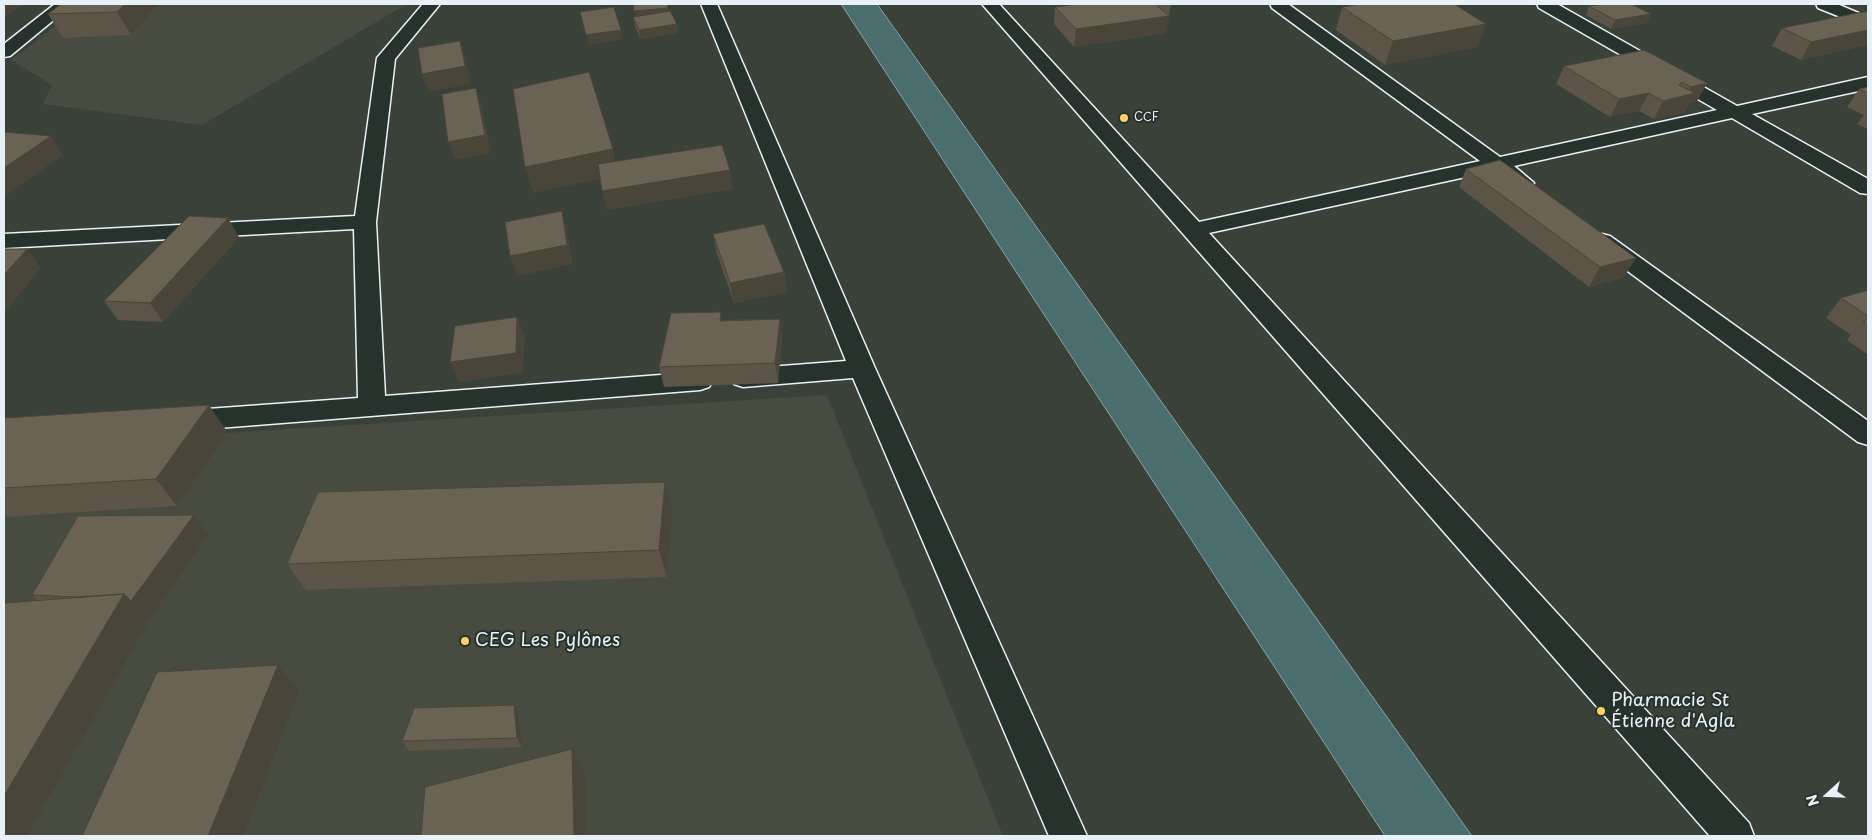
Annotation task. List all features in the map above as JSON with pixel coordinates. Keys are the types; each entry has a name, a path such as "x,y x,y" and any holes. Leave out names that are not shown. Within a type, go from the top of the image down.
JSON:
{"street":[{"path":"4,52 65,4"},
{"path":"372,406 365,222 386,58 432,4"},
{"path":"709,4 862,368 1068,836"},
{"path":"990,4 1735,836"},
{"path":"1278,4 1536,192"},
{"path":"1546,4 1868,188"},
{"path":"1824,4 1868,23"},
{"path":"1192,230 1868,84"},
{"path":"4,241 365,222"},
{"path":"1584,227 1868,436"},
{"path":"153,423 862,368"}],"shaded area":[{"path":"84,4 407,4 202,125 43,104 52,85 11,60"},
{"name":"CEG Les Pylônes","path":"827,395 1003,836 4,836 4,447"}],"water":[{"path":"841,4 877,4 1472,836 1385,836"}],"building":[{"path":"61,4 125,4 117,12 48,14"},
{"path":"667,4 668,8 634,11 633,5"},
{"path":"1077,4 1155,4 1169,16 1076,29 1055,7"},
{"path":"1359,4 1454,4 1486,24 1393,41 1342,7"},
{"path":"1631,4 1651,14 1615,20 1589,6"},
{"path":"614,7 621,30 586,35 580,12"},
{"path":"670,11 677,24 639,30 633,17"},
{"path":"1868,11 1868,30 1811,42 1782,28"},
{"path":"460,41 465,66 422,74 418,48"},
{"path":"1644,50 1707,83 1691,87 1682,82 1679,85 1695,93 1663,101 1649,93 1619,99 1564,66"},
{"path":"589,72 613,149 525,167 513,89"},
{"path":"1868,87 1868,93 1859,89"},
{"path":"476,88 485,135 448,142 442,94"},
{"path":"4,132 51,136 4,168"},
{"path":"722,145 730,170 602,191 598,164"},
{"path":"1500,160 1636,258 1600,267 1466,169"},
{"path":"562,211 567,245 510,256 505,222"},
{"path":"189,216 228,218 150,303 104,301"},
{"path":"764,224 784,272 730,283 713,234"},
{"path":"4,249 27,249 4,275"},
{"path":"1868,290 1868,316 1841,298"},
{"path":"721,312 720,321 780,319 775,363 659,367 671,313"},
{"path":"517,317 516,353 450,362 455,326"},
{"path":"209,405 156,479 4,488 4,418"},
{"path":"665,482 659,550 287,564 318,492"},
{"path":"194,515 131,601 124,594 76,597 32,595 78,516"},
{"path":"124,594 4,796 4,603"},
{"path":"278,665 208,836 82,836 157,672"},
{"path":"514,705 517,738 402,741 414,708"},
{"path":"572,749 574,836 421,836 425,787"}],"place":[{"name":"CCF","path":"1124,118"},
{"name":"CEG Les Pylônes","path":"465,641"},
{"name":"Pharmacie St Étienne d'Agla","path":"1601,711"}]}
